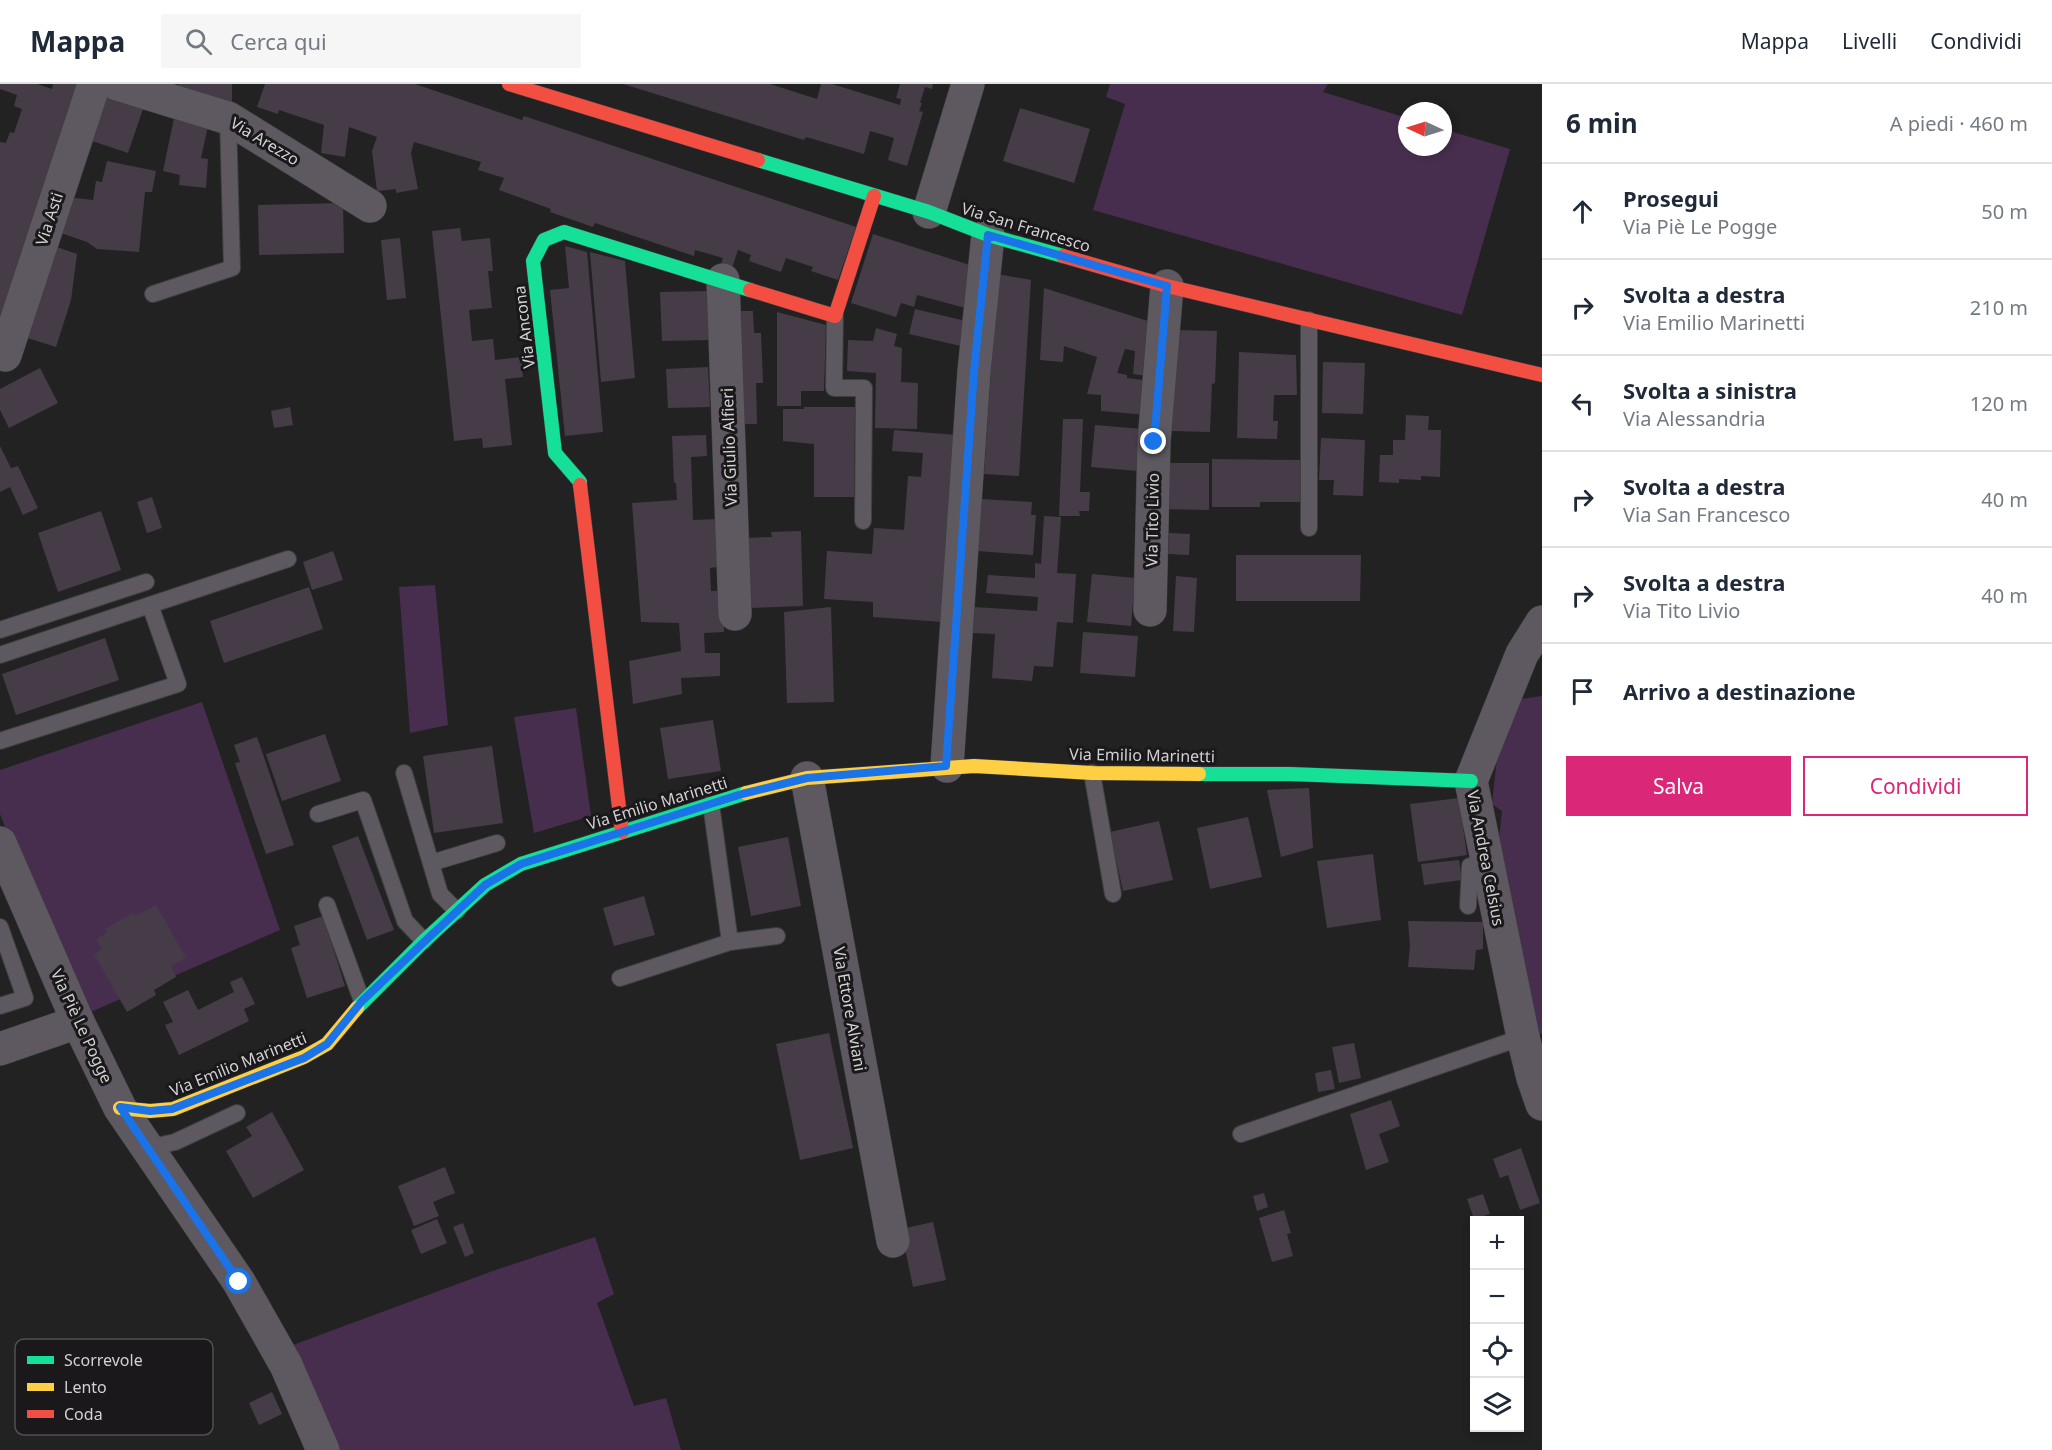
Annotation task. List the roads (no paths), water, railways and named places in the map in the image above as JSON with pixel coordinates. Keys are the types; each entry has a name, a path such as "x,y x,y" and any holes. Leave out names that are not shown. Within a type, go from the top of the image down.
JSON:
{"street":[{"name":"Via Asti","path":"5,355 94,84"},
{"name":"Via Arezzo","path":"117,84 228,118 370,206"},
{"name":"Via San Francesco","path":"508,84 874,196 988,235 1167,286 1542,375"},
{"path":"928,213 968,84"},
{"path":"836,316 874,196"},
{"name":"Via Ancona","path":"622,832 580,482 555,453 533,261 544,240 564,232 836,316"},
{"path":"946,766 974,371 988,235"},
{"name":"Via Giulio Alfieri","path":"723,280 735,614"},
{"name":"Via Tito Livio","path":"1150,610 1154,442 1167,286"},
{"name":"Via Andrea Celsius","path":"1542,622 1522,654 1471,781 1523,1037 1542,1104"},
{"name":"Via Emilio Marinetti","path":"120,1107 150,1111 172,1109 304,1058 327,1044 362,1001 485,885 521,864 711,804 807,778 946,766 974,766 1092,772 1290,774 1471,781"},
{"name":"Via Ettore Alviani","path":"807,778 893,1241"},
{"name":"Via Piè Le Pogge","path":"0,843 11,901 78,1022 120,1107 239,1282 286,1365 323,1450"},
{"path":"0,1049 78,1022"}],"lane":[{"path":"153,294 232,268 228,118"},
{"path":"836,316 834,388 864,388 862,521"},
{"path":"1309,320 1309,528"},
{"path":"0,655 288,559"},
{"path":"0,630 146,582"},
{"path":"0,741 178,684 150,605"},
{"path":"1092,772 1113,894"},
{"path":"404,773 440,894 457,911"},
{"path":"318,814 363,800 405,921 424,942"},
{"path":"711,804 730,942"},
{"path":"430,863 496,843"},
{"path":"1468,906 1470,866 1487,863"},
{"path":"327,904 362,1001"},
{"path":"0,927 25,998 0,1006"},
{"path":"620,978 730,942 777,936"},
{"path":"1241,1134 1523,1037"},
{"path":"147,1148 175,1142 237,1113"}]}
